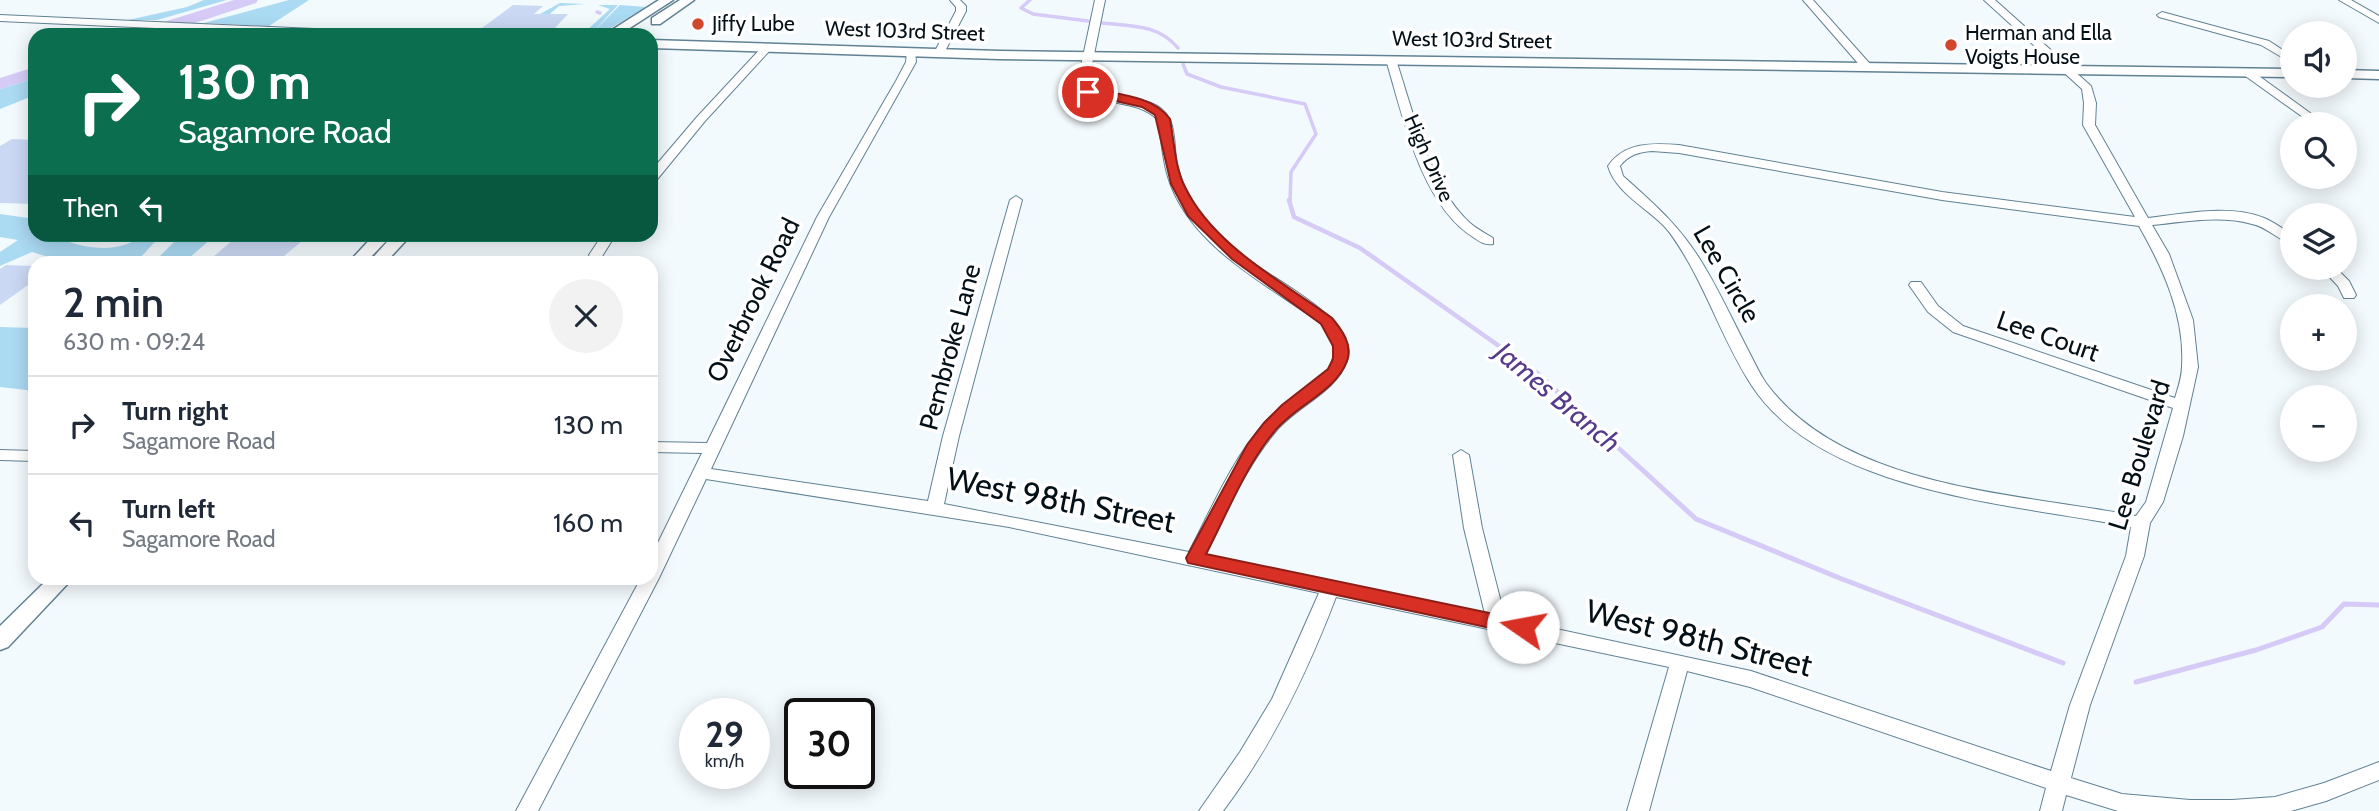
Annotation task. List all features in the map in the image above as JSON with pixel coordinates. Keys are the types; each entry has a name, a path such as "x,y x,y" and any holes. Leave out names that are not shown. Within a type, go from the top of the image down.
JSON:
{"main road":[{"path":"621,28 667,0"},
{"path":"642,28 688,0"},
{"name":"West 103rd Street","path":"658,44 1088,56 2280,74"},
{"path":"2357,74 2379,75"},
{"path":"363,256 377,242"},
{"path":"383,256 396,242"},
{"path":"0,641 54,585"}],"street":[{"path":"939,53 961,10 955,0"},
{"path":"1100,0 1082,81 1088,92 1146,105 1164,119 1182,197 1205,226 1263,276 1326,321 1335,331 1341,346 1335,371 1269,426 1253,449 1195,558"},
{"path":"1808,0 1867,67"},
{"name":"Lee Boulevard","path":"1989,0 2087,88 2090,103 2089,125 2171,275 2186,320 2190,366 2182,407 2154,502 2141,523 2135,556 2080,705 2051,811"},
{"path":"2344,0 2379,20"},
{"path":"2162,15 2254,39 2280,52"},
{"path":"0,18 221,28"},
{"path":"658,170 767,48"},
{"name":"Overbrook Road","path":"658,562 822,217 901,81 911,62 911,52"},
{"name":"High Drive","path":"1391,60 1439,189 1461,222 1488,241"},
{"path":"2248,73 2303,112"},
{"name":"Lee Circle","path":"2141,523 1915,481 1867,464 1814,436 1769,398 1759,385 1695,262 1671,226 1617,177 1614,166 1629,151 1646,148 1679,149 1999,205 2143,222"},
{"name":"Pembroke Lane","path":"935,507 951,436 1016,200"},
{"path":"2143,222 2205,216 2236,217 2259,221 2280,233"},
{"path":"596,254 604,242"},
{"name":"Lee Court","path":"1916,285 1933,309 1958,329 2182,407"},
{"path":"658,447 711,448"},
{"path":"0,455 28,456"},
{"path":"1461,455 1473,528 1497,622"},
{"name":"West 98th Street","path":"701,473 935,507 1195,558 1680,662 1751,679 2122,803 2178,810 2232,810 2275,806 2326,792 2379,771"},
{"name":"Overbrook Road","path":"527,811 647,585"},
{"path":"1210,811 1275,715 1302,662 1331,587"},
{"path":"1638,811 1680,662"}],"shaded area":[{"path":"204,0 227,0 157,20 128,20 187,7"},
{"path":"289,0 309,0 269,26 204,23"},
{"path":"560,3 585,4 559,6 533,28 515,28"},
{"path":"598,5 618,5 597,28 589,28 610,9"},
{"path":"620,5 646,7 611,28 597,28"},
{"path":"28,80 28,98 0,109 0,89"},
{"path":"0,214 28,218 28,242 71,242 109,248 132,242 155,242 142,256 45,256 32,252 0,266 0,252 18,240 0,237"},
{"path":"174,242 207,242 192,256 160,256"},
{"path":"0,327 28,328 28,390 0,387"}],"building":[{"path":"513,5 543,6 534,14 568,14 555,28 482,28"},
{"path":"12,139 28,140 28,204 0,203 0,146"},
{"path":"231,242 301,242 284,256 214,256"},
{"path":"6,265 28,266 28,285 0,305 0,269"}],"waterway":[{"path":"163,28 250,0"},
{"name":"James Branch","path":"1030,0 1021,8 1033,14 1088,21"},
{"name":"James Branch","path":"1102,23 1153,30 1178,48"},
{"name":"James Branch","path":"1183,64 1187,74 1221,87 1305,104 1316,134 1291,172 1290,202"},
{"path":"0,84 28,74"},
{"name":"James Branch","path":"1289,200 1294,217 1360,248 1536,372 1638,466"},
{"name":"James Branch","path":"1636,464 1696,519 1842,579 2063,663"},
{"name":"James Branch","path":"2136,682 2256,650 2322,627 2344,604 2379,605"}],"place":[{"name":"Jiffy Lube","path":"698,24"},
{"name":"Herman and Ella Voigts House","path":"1951,45"}],"route":[{"path":"1088,92 1146,105 1160,113 1164,119 1177,184 1193,213 1237,256 1326,321 1335,331 1341,346 1335,371 1269,426 1253,449 1195,558 1523,627"}]}
